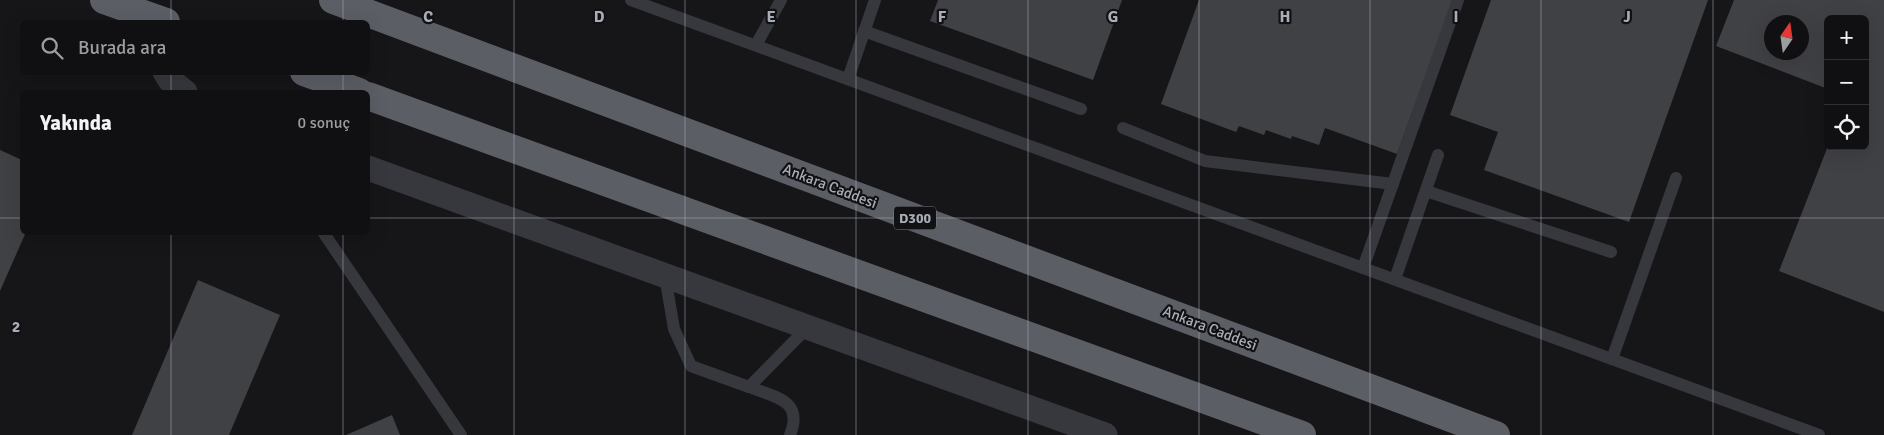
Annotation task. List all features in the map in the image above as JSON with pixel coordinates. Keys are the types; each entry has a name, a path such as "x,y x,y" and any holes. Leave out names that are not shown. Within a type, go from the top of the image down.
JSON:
{"highway":[{"name":"Ankara Caddesi","path":"333,0 1496,435"},
{"path":"118,9 159,20"},
{"path":"312,75 354,90"},
{"path":"370,97 1302,435"}],"street":[{"path":"168,75 170,80 182,90"},
{"path":"370,169 1105,435"}],"lane":[{"path":"631,0 1820,435"},
{"path":"756,45 781,0"},
{"path":"848,79 875,0"},
{"path":"1363,268 1458,0"},
{"path":"864,31 1081,108"},
{"path":"1123,128 1205,161 1393,184"},
{"path":"1395,279 1438,155"},
{"path":"1612,359 1676,178"},
{"path":"1426,191 1611,252"},
{"path":"324,235 461,435"},
{"path":"665,276 674,329 691,366 784,400 793,410 795,419 790,435"},
{"path":"749,386 808,327"}],"building":[{"path":"938,0 1122,0 1093,80 930,21"},
{"path":"1199,0 1453,0 1397,154 1325,128 1319,145 1292,136 1291,139 1266,130 1264,135 1239,126 1236,132 1161,104"},
{"path":"1491,0 1708,0 1629,222 1484,170 1498,132 1450,115"},
{"path":"1734,0 1884,0 1884,312 1779,271 1826,150 1869,150 1869,15 1824,15 1824,87 1716,46"},
{"path":"0,150 20,159 20,235 25,235 0,291"},
{"path":"198,280 280,315 229,435 132,435"},
{"path":"392,415 400,435 346,435"}]}
